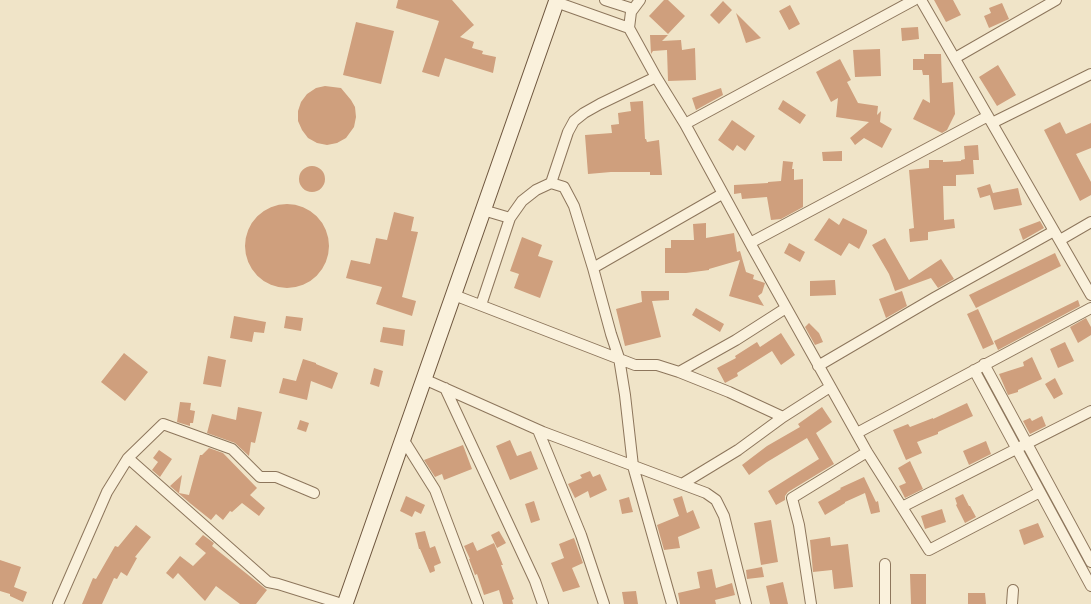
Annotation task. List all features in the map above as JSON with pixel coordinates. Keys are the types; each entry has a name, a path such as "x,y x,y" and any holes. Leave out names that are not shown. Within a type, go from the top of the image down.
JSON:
{"street":[{"path":"606,0 636,4 631,12 629,28 685,124 722,194 856,433 929,550 1040,492"},
{"path":"685,124 914,0"},
{"path":"921,0 1091,295"},
{"path":"955,58 1056,0"},
{"path":"128,458 268,582 344,604 556,1 629,28"},
{"path":"750,244 990,119 1091,74"},
{"path":"551,183 568,132 574,121 600,104 656,77"},
{"path":"481,305 510,218 522,200 536,190 551,183 564,187 574,206 619,358 626,395 633,466 672,604"},
{"path":"593,268 722,194"},
{"path":"483,210 510,218"},
{"path":"1060,240 1091,222"},
{"path":"818,366 1054,231"},
{"path":"454,295 635,365 656,365 679,372 728,392 783,418"},
{"path":"679,372 736,340 786,308"},
{"path":"856,433 1091,308"},
{"path":"984,364 1091,562"},
{"path":"974,370 1091,586"},
{"path":"424,379 538,430 706,493 716,500 724,516 746,604"},
{"path":"682,484 738,450 830,387"},
{"path":"445,388 535,581 543,604"},
{"path":"902,507 1091,411"},
{"path":"58,604 107,492 128,458 164,424 232,449 260,477 276,477 314,493"},
{"path":"538,430 581,535 604,604"},
{"path":"403,439 435,490 478,604"},
{"path":"811,604 792,498 867,452"},
{"path":"885,564 885,604"},
{"path":"1012,604 1013,590"}],"building":[{"path":"398,0 452,0 474,25 460,37 474,42 472,48 483,51 482,54 496,57 493,73 445,58 439,77 422,72 439,21 396,8"},
{"path":"664,0 668,0 685,16 668,34 649,16"},
{"path":"934,0 953,0 961,15 946,22"},
{"path":"723,1 732,10 719,24 710,15"},
{"path":"1002,3 1009,19 989,28 984,16 991,13 989,8"},
{"path":"790,5 800,24 789,30 779,11"},
{"path":"736,13 761,38 746,43"},
{"path":"356,22 394,31 381,84 343,75"},
{"path":"918,27 919,39 902,41 901,28"},
{"path":"650,35 668,35 662,41 681,40 682,50 695,48 696,80 668,81 667,50 653,51 651,54"},
{"path":"880,49 881,76 855,77 853,50"},
{"path":"924,54 941,54 942,83 953,82 955,114 947,130 942,133 913,119 923,99 930,103 929,75 923,75 922,70 913,70 913,59 924,59"},
{"path":"840,59 851,80 847,82 858,103 878,106 877,115 881,111 880,122 892,129 882,148 864,138 855,145 850,138 869,122 836,117 838,98 831,102 816,72"},
{"path":"998,65 1016,95 997,106 979,77"},
{"path":"325,86 341,88 355,107 356,117 354,127 346,138 337,143 327,145 317,143 308,138 298,121 298,111 301,102 307,94 316,88"},
{"path":"721,88 723,95 696,110 692,98"},
{"path":"783,100 806,115 800,124 778,109"},
{"path":"643,101 645,139 647,142 659,140 662,175 650,175 650,172 588,174 585,135 612,133 611,125 619,124 618,113 631,111 630,102"},
{"path":"732,120 755,136 745,151 737,145 733,151 718,140"},
{"path":"1060,122 1066,134 1091,123 1091,148 1076,154 1091,182 1091,195 1080,201 1044,130"},
{"path":"978,145 979,160 973,160 974,174 956,175 956,186 943,186 944,220 954,219 955,228 928,232 928,240 910,242 909,229 914,228 909,170 929,168 929,160 943,160 943,162 961,161 965,159 964,146"},
{"path":"842,151 842,161 823,161 822,152"},
{"path":"783,161 793,162 794,180 803,179 803,207 781,219 771,220 767,197 742,199 741,193 734,194 734,185 781,181"},
{"path":"312,166 321,170 325,179 321,188 312,192 303,188 299,179 303,170"},
{"path":"990,184 993,193 1018,188 1022,205 994,210 990,195 980,198 977,188"},
{"path":"287,204 303,207 317,216 326,230 329,246 326,262 317,276 303,285 287,288 271,285 257,276 248,262 245,246 248,230 257,216 271,207"},
{"path":"394,212 414,217 411,231 418,232 402,297 416,301 412,316 376,304 382,287 346,278 351,260 370,264 376,238 387,240"},
{"path":"829,218 839,225 843,218 867,230 859,249 849,243 841,256 814,240"},
{"path":"1040,221 1044,228 1023,240 1019,229"},
{"path":"706,223 706,238 734,233 737,252 740,251 746,272 754,275 753,279 765,283 762,293 758,296 764,306 729,296 740,260 709,270 665,273 665,248 671,248 671,240 694,240 693,224"},
{"path":"522,237 542,245 538,256 553,261 540,298 514,288 519,274 510,271"},
{"path":"885,238 909,280 941,259 954,279 938,288 931,278 895,291 889,274 872,245"},
{"path":"789,243 805,252 800,262 784,253"},
{"path":"1055,253 1061,266 976,308 969,295"},
{"path":"835,280 836,295 810,296 810,281"},
{"path":"641,291 669,291 669,300 652,301 661,337 625,346 616,309 642,302"},
{"path":"902,291 907,306 886,318 879,299"},
{"path":"1078,300 1080,306 998,350 994,341"},
{"path":"696,308 724,324 720,332 692,315"},
{"path":"978,309 994,344 983,349 967,314"},
{"path":"234,316 266,322 264,333 254,332 252,342 230,338"},
{"path":"286,316 303,318 301,331 284,328"},
{"path":"1086,318 1091,327 1091,335 1078,343 1070,327"},
{"path":"809,323 819,333 823,342 815,345 805,327"},
{"path":"383,327 405,330 403,346 380,342"},
{"path":"781,333 795,355 781,365 772,351 737,373 738,376 725,383 717,368 736,358 735,356 757,342 760,347"},
{"path":"1065,342 1074,361 1058,368 1050,349"},
{"path":"124,353 148,372 125,401 101,382"},
{"path":"208,356 226,360 221,387 203,384"},
{"path":"1032,357 1042,379 1018,390 1018,392 1008,395 999,374 1024,366 1023,362"},
{"path":"303,359 338,373 332,389 311,381 307,400 279,393 283,378 296,381"},
{"path":"374,368 383,371 379,387 370,384"},
{"path":"1055,378 1063,394 1054,399 1045,384"},
{"path":"180,402 191,403 190,410 195,411 193,423 190,423 190,426 177,422"},
{"path":"967,403 973,416 938,432 938,434 917,442 922,453 906,460 893,430 908,424 910,427 933,419"},
{"path":"238,407 262,412 255,443 251,442 249,456 235,443 207,433 212,414 236,420"},
{"path":"822,407 832,422 816,433 834,464 788,492 785,500 776,505 768,491 819,459 807,438 749,475 742,465 767,446 800,427 798,424"},
{"path":"1042,416 1046,426 1030,434 1023,421 1030,418 1032,421"},
{"path":"300,420 309,423 306,432 297,429"},
{"path":"510,440 517,456 531,451 538,469 510,480 496,446"},
{"path":"986,441 991,454 969,465 963,451"},
{"path":"463,445 472,469 444,480 442,474 435,477 424,460"},
{"path":"209,448 223,453 257,488 250,495 265,508 259,516 242,503 232,512 230,511 223,520 216,514 211,520 170,486 182,475 179,493 189,495 200,455"},
{"path":"159,450 172,459 160,477 152,470 158,462 153,458"},
{"path":"910,461 923,489 905,498 899,486 906,483 898,468"},
{"path":"590,471 593,477 600,474 607,490 590,498 588,491 575,498 568,484 582,478 580,475"},
{"path":"864,477 876,502 878,501 880,512 871,514 865,493 845,502 825,515 818,502 840,488"},
{"path":"963,494 976,517 965,523 956,505 955,498"},
{"path":"406,496 425,505 421,514 415,511 412,517 400,511"},
{"path":"682,496 687,513 693,510 700,528 678,537 680,548 664,550 657,525 679,516 673,499"},
{"path":"629,497 633,512 622,514 619,500"},
{"path":"534,501 540,520 531,523 525,504"},
{"path":"942,509 946,522 925,529 921,516"},
{"path":"771,520 778,562 761,565 754,523"},
{"path":"1038,523 1044,537 1024,545 1019,530"},
{"path":"136,525 151,537 135,557 137,558 127,576 121,572 117,579 114,578 102,604 82,604 93,578 96,579 115,546 118,547"},
{"path":"425,531 430,548 435,546 441,563 434,566 435,571 430,573 419,549 415,533"},
{"path":"499,531 506,543 497,548 491,535"},
{"path":"203,535 214,543 212,546 267,590 256,604 240,604 216,586 205,601 178,573 173,579 166,573 180,556 193,566 206,553 195,544"},
{"path":"830,537 831,546 848,544 853,587 834,589 832,570 813,572 810,540"},
{"path":"574,538 583,563 572,568 580,587 563,592 551,563 564,558 559,544"},
{"path":"473,542 477,551 494,543 514,599 512,600 513,604 503,604 499,590 484,595 464,546"},
{"path":"0,560 21,567 14,587 27,592 23,602 10,596 10,594 0,591"},
{"path":"762,567 764,577 747,579 746,570"},
{"path":"712,569 716,588 732,583 735,595 715,600 716,604 680,604 678,593 700,588 697,572"},
{"path":"910,574 926,574 926,604 911,604"},
{"path":"783,582 788,604 770,604 766,586"},
{"path":"636,591 638,604 624,604 622,592"},
{"path":"968,593 985,593 986,604 968,604"}]}
